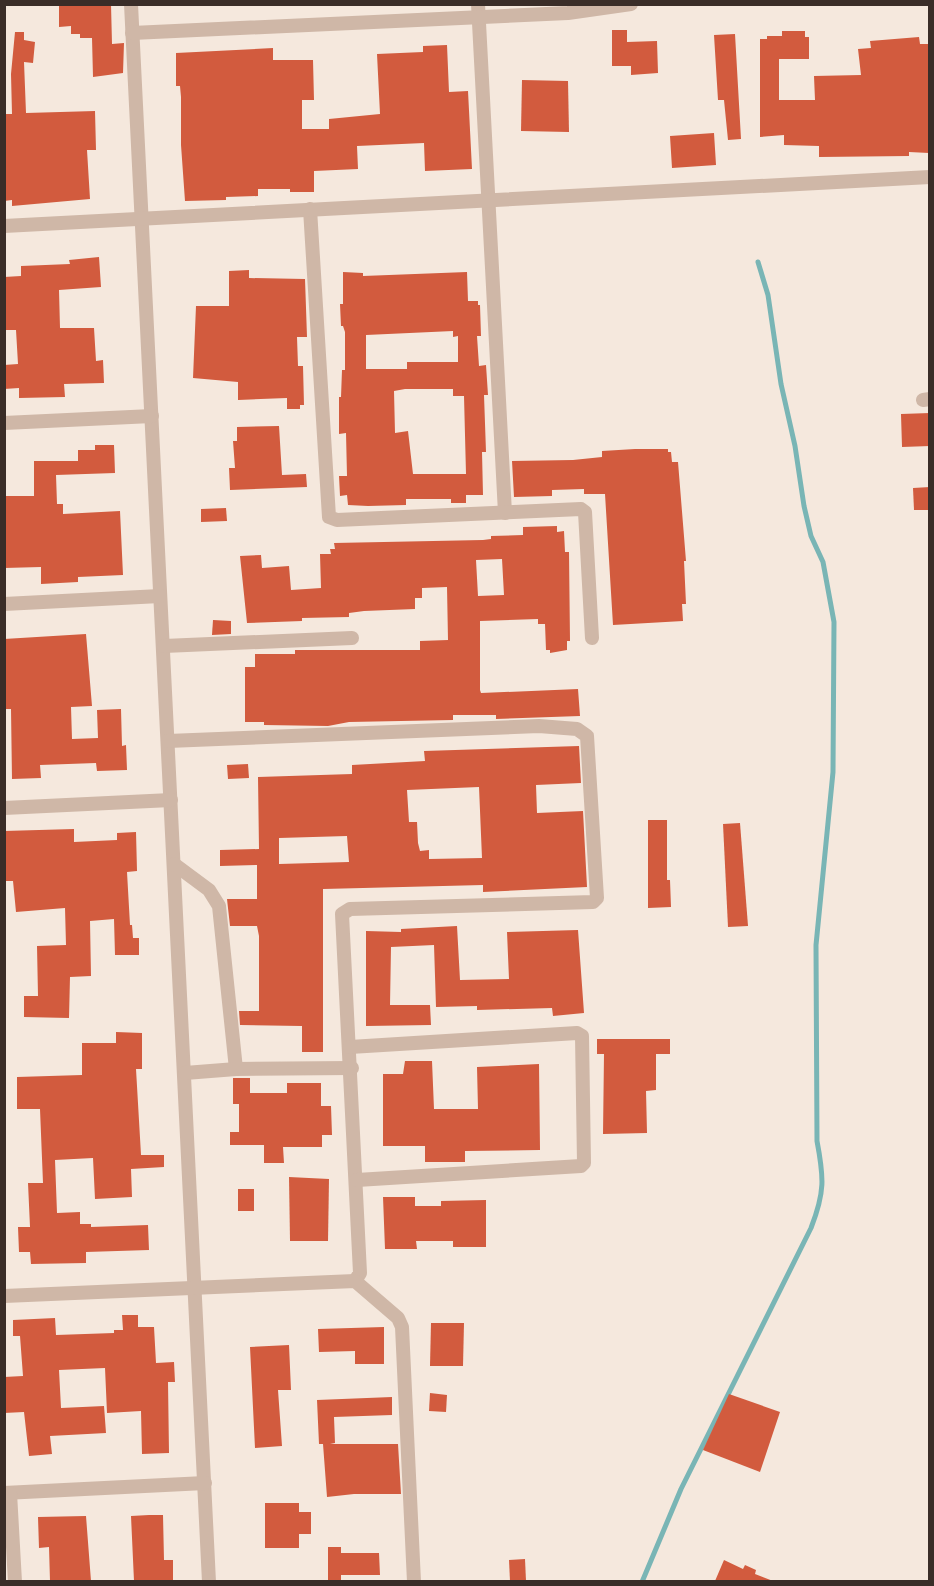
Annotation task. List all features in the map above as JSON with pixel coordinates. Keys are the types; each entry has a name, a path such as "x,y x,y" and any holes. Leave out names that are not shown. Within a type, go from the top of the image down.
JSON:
{"street":[{"path":"132,4 208,1581"},
{"path":"132,33 478,10 568,13 631,4"},
{"path":"478,10 505,513"},
{"path":"4,226 930,177"},
{"path":"310,209 329,518 337,520 576,508 585,512 592,638"},
{"path":"4,423 152,416"},
{"path":"4,604 160,596"},
{"path":"164,646 352,638"},
{"path":"168,741 539,726 577,729 587,736 597,898 589,903 346,910 342,914 357,1180 360,1273 355,1281"},
{"path":"4,808 171,800"},
{"path":"174,864 209,890 219,906 236,1069"},
{"path":"350,1047 577,1033 582,1036 584,1163 581,1166 357,1180"},
{"path":"185,1073 236,1069 352,1068"},
{"path":"4,1296 195,1286 355,1281 398,1317 402,1327 414,1581"},
{"path":"15,1581 7,1493 205,1483"}],"building":[{"path":"59,4 111,4 112,44 124,43 123,73 93,77 92,38 80,38 80,34 71,34 71,26 59,27"},
{"path":"612,30 627,30 627,42 657,41 658,73 631,75 631,66 612,66"},
{"path":"782,31 805,31 805,37 809,37 809,59 779,59 779,100 815,100 814,76 861,75 858,49 871,48 870,41 919,37 920,44 930,44 929,153 909,152 909,156 819,157 819,146 784,145 784,135 760,137 760,39 767,39 767,36 782,36"},
{"path":"15,32 24,32 24,40 35,42 33,63 24,62 26,113 95,111 96,150 87,150 90,199 12,206 12,200 4,201 4,114 12,114 11,74"},
{"path":"735,34 741,139 728,140 724,100 718,100 714,35"},
{"path":"447,45 449,92 468,91 472,169 425,171 424,143 357,146 358,169 314,171 314,192 258,189 258,196 226,197 226,200 185,201 181,145 181,97 180,86 176,86 176,53 273,48 273,60 313,60 314,100 302,100 302,129 329,129 329,119 380,114 377,54 423,52 423,46"},
{"path":"522,80 568,81 569,132 521,131"},
{"path":"714,133 716,165 672,168 670,136"},
{"path":"99,257 101,287 59,290 60,328 94,328 96,361 103,360 104,383 64,384 65,397 19,398 19,388 4,389 4,365 18,364 16,330 5,330 4,277 21,276 21,266 70,264 69,260"},
{"path":"249,270 249,278 305,279 307,337 297,337 298,366 303,366 304,405 300,405 300,409 287,409 287,398 238,400 238,382 193,378 196,306 229,306 229,271"},
{"path":"343,272 363,273 363,276 467,272 468,301 478,301 480,305 481,336 477,336 479,366 486,365 488,395 484,395 486,452 482,452 483,495 466,495 466,503 451,503 451,499 406,499 406,505 368,506 348,505 347,495 340,496 339,476 347,476 346,433 339,434 339,397 341,397 342,370 345,370 345,332 341,326 340,304 343,304","holes":["453,331 453,337 458,336 458,362 407,362 407,369 366,369 366,335","453,389 453,396 464,396 466,474 413,474 408,431 395,433 394,391"]},
{"path":"930,413 930,446 902,447 901,414"},
{"path":"279,426 282,475 306,474 307,487 230,490 229,468 235,468 233,441 237,441 237,427"},
{"path":"95,445 114,445 115,473 56,475 57,504 63,504 63,514 120,511 123,575 78,577 78,582 41,584 41,567 4,568 4,496 34,496 34,461 78,461 78,450 95,450"},
{"path":"668,449 668,452 671,452 672,462 678,462 686,561 684,561 686,604 682,604 683,621 613,625 605,494 584,494 584,489 552,490 552,496 514,497 512,461 573,460 602,457 602,451"},
{"path":"930,487 930,510 914,510 913,488"},
{"path":"226,508 227,521 201,522 201,509"},
{"path":"557,526 557,532 564,531 565,552 569,552 570,641 567,641 567,650 550,653 550,650 546,650 545,624 538,624 538,619 480,621 480,690 481,693 578,689 580,716 496,719 496,715 453,715 453,720 349,722 328,726 264,725 264,722 245,722 245,667 255,667 255,654 295,654 295,650 420,650 420,641 448,640 447,587 422,588 422,598 415,598 415,609 364,611 349,613 349,617 302,618 302,621 247,623 240,556 261,555 262,568 289,566 291,590 321,588 320,554 331,554 330,549 335,549 334,543 483,540 491,539 491,536 523,535 523,527","holes":["502,559 504,595 478,596 476,560"]},
{"path":"213,620 231,621 231,634 212,635"},
{"path":"86,634 92,706 71,707 72,739 98,738 97,710 121,709 122,746 126,745 127,770 97,771 96,763 40,765 41,778 12,779 11,709 4,709 4,639"},
{"path":"579,746 581,783 536,785 537,813 583,811 587,887 483,892 483,885 323,889 323,1052 302,1052 302,1026 240,1025 239,1011 259,1011 259,936 257,926 230,926 227,899 257,899 257,865 220,866 220,850 259,849 258,777 352,774 352,765 425,761 424,751","holes":["479,787 482,858 429,859 429,850 420,851 417,822 409,822 407,790","347,836 349,862 279,864 279,838"]},
{"path":"248,764 249,778 228,779 227,765"},
{"path":"648,820 667,820 667,880 670,880 671,907 648,908"},
{"path":"740,823 748,926 728,927 723,824"},
{"path":"74,829 74,842 117,840 117,833 136,832 137,871 127,872 130,925 132,925 133,938 139,938 139,955 115,955 114,919 90,921 91,976 70,977 69,1018 24,1017 24,996 38,996 37,946 66,945 65,908 16,912 13,881 4,881 4,831"},
{"path":"457,926 460,980 509,979 507,932 578,930 584,1013 553,1016 552,1008 477,1010 477,1006 436,1007 434,945 391,947 390,1005 430,1005 431,1025 366,1026 366,931 401,932 401,929"},
{"path":"116,1032 142,1033 142,1069 136,1069 141,1155 164,1155 164,1167 131,1169 132,1197 95,1199 93,1158 55,1160 57,1213 80,1212 80,1224 91,1224 91,1227 148,1225 149,1250 86,1252 86,1263 31,1264 30,1252 19,1252 18,1227 30,1227 28,1183 43,1183 40,1109 17,1109 17,1077 82,1075 82,1043 116,1043"},
{"path":"597,1039 670,1039 670,1054 656,1054 656,1090 646,1091 647,1133 603,1134 604,1054 597,1054"},
{"path":"405,1061 432,1061 434,1109 478,1109 477,1067 539,1064 540,1150 465,1151 465,1162 425,1162 425,1146 383,1146 383,1074 403,1074"},
{"path":"233,1078 250,1078 250,1093 287,1093 287,1083 321,1083 321,1106 331,1106 332,1135 322,1135 322,1147 283,1147 284,1163 264,1163 264,1145 230,1145 230,1132 239,1132 239,1104 233,1104"},
{"path":"289,1177 329,1179 328,1241 290,1241"},
{"path":"238,1189 254,1189 254,1211 238,1211"},
{"path":"383,1197 415,1197 415,1206 441,1206 441,1201 486,1200 486,1247 453,1247 453,1241 416,1241 417,1249 385,1249"},
{"path":"122,1315 138,1315 138,1327 154,1327 156,1363 174,1362 175,1382 168,1382 169,1453 142,1454 141,1411 107,1413 105,1368 59,1370 61,1408 104,1406 106,1433 50,1436 52,1454 29,1456 24,1412 4,1413 4,1377 23,1376 20,1336 13,1336 13,1320 55,1318 56,1335 114,1333 114,1330 123,1330"},
{"path":"431,1323 464,1323 463,1366 430,1366"},
{"path":"384,1327 384,1364 355,1364 355,1351 319,1352 318,1329"},
{"path":"289,1345 291,1390 278,1390 282,1446 255,1448 250,1347"},
{"path":"430,1393 447,1395 446,1412 429,1411"},
{"path":"729,1394 780,1412 760,1472 703,1450"},
{"path":"392,1397 392,1415 334,1417 335,1443 330,1444 398,1444 401,1494 354,1494 327,1497 323,1444 319,1444 317,1400"},
{"path":"265,1503 299,1503 299,1512 311,1512 311,1534 299,1534 299,1548 265,1548"},
{"path":"163,1515 164,1560 173,1560 173,1581 134,1581 131,1516"},
{"path":"86,1516 91,1581 50,1581 49,1547 39,1548 38,1517"},
{"path":"328,1547 341,1547 341,1553 379,1553 380,1575 341,1575 341,1581 328,1581"},
{"path":"525,1559 526,1581 510,1581 509,1560"},
{"path":"724,1560 743,1569 745,1565 756,1570 755,1574 773,1581 715,1581"}],"waterway":[{"path":"642,1582 681,1489 811,1228 819,1204 822,1185 817,1141 816,945 833,772 834,622 823,562 811,536 804,506 795,446 781,384 768,295 758,262"}]}
